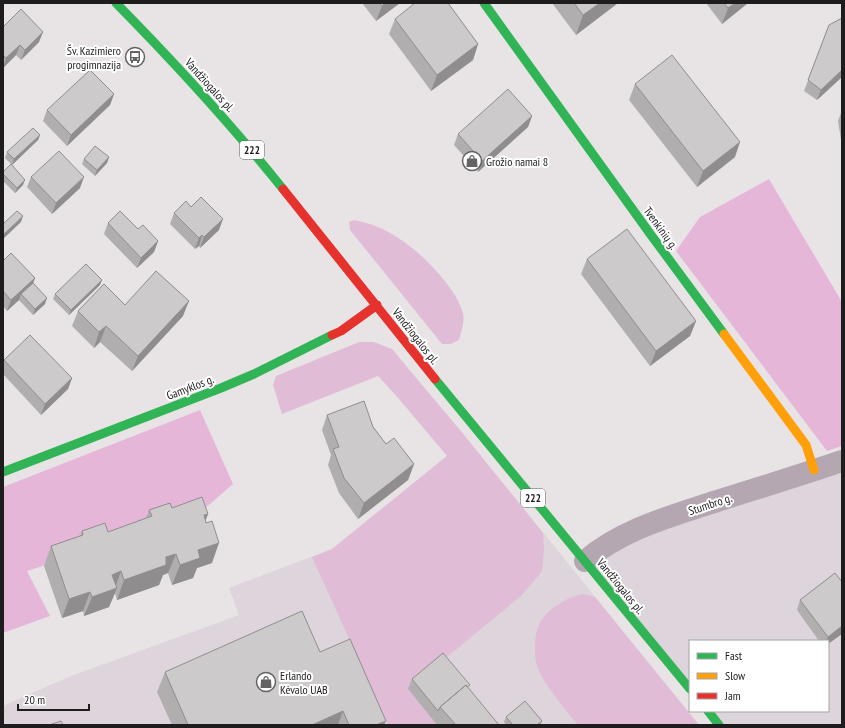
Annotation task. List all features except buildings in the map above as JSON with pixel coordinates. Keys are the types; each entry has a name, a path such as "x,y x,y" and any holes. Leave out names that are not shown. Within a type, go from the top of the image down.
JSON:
{"street":[{"name":"Vandžiogalos pl.","path":"116,3 167,55 242,138 446,394 689,689"},
{"name":"Tvenkinių g.","path":"484,3 806,445 814,470"},
{"name":"Gamyklos g.","path":"3,472 254,374 341,331 377,306"},
{"name":"Stumbro g.","path":"585,561 596,552 635,530 681,513 842,461"},
{"path":"709,712 719,725"}],"shaded area":[{"path":"769,179 842,302 842,446 827,451 676,251 700,217"},
{"path":"354,220 379,227 390,233 412,248 439,274 450,287 463,313 463,323 459,340 451,344 442,344 350,230 349,222"},
{"path":"359,342 374,342 392,349 543,533 544,549 542,571 522,595 408,689 437,725 388,725 312,557 332,549 447,456 378,376 282,414 273,385 276,376"},
{"path":"200,410 233,484 195,517 27,571 50,616 3,633 3,487"},
{"path":"460,430 699,725 3,725 3,706 71,676 239,615 229,588 332,549 447,456"},
{"path":"842,461 842,725 719,725 709,712 829,712 829,640 689,640 689,688 585,561"},
{"path":"582,594 595,597 699,725 578,725 553,694 540,673 536,661 535,645 538,626 550,610 571,597"}],"traffic: fast":[{"path":"116,3 202,94 283,189"},
{"path":"484,3 724,334"},
{"path":"3,472 221,388 254,374 332,335"},
{"path":"435,379 689,688"},
{"path":"709,712 719,725"}],"traffic: slow":[{"path":"724,334 806,445 814,470"}],"traffic: jam":[{"path":"283,189 435,379"},
{"path":"332,335 341,331 377,305"}],"place":[{"name":"Šv. Kazimiero progimnazija","path":"135,57"},
{"name":"Grožio namai 8","path":"472,161"},
{"name":"Erlando Kėvalo UAB","path":"266,682"}]}
